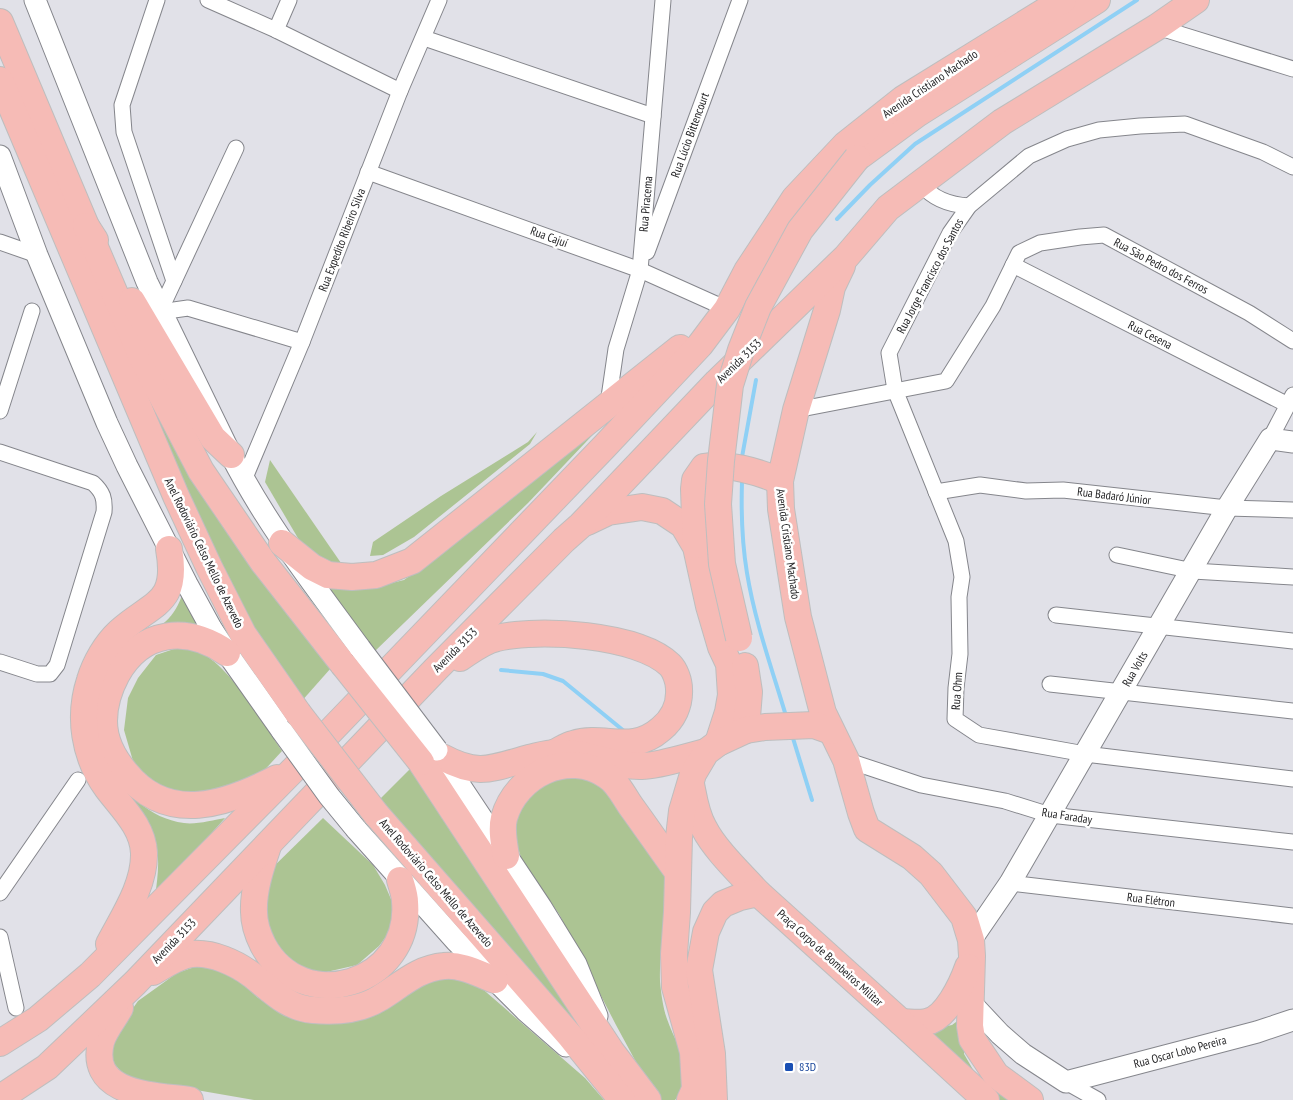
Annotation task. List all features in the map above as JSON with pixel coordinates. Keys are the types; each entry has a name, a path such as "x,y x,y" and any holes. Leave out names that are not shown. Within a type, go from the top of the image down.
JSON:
{"highway":[{"name":"Avenida Cristiano Machado","path":"723,315 747,271 795,198 845,145 903,99 1062,0"},
{"name":"Avenida Cristiano Machado","path":"756,728 739,638 722,564 718,504 730,385 758,307 800,230 857,158 917,114 1097,0"},
{"path":"913,190 1002,122 1157,27 1196,0"},
{"path":"0,22 86,226 214,438 231,455"},
{"name":"Anel Rodoviário Celso Mello de Azevedo","path":"0,80 176,496 243,634 290,722 366,822 571,1037 605,1080 636,1095"},
{"name":"Avenida 3153","path":"0,1098 46,1067 134,983 435,670 581,525 717,382 846,257 888,208 913,190"},
{"name":"Anel Rodoviário Celso Mello de Azevedo","path":"86,226 144,362 201,471 263,562 351,656 433,757 636,1095"},
{"name":"Avenida Cristiano Machado","path":"846,257 832,287 827,310 796,410 780,481 781,509 798,617 823,713 846,760 861,813 868,829 912,857 931,874 964,917 971,948"},
{"path":"282,542 312,567 328,575 352,577 376,575 412,561 672,353 723,315"},
{"path":"0,1043 38,1019 90,974 295,768 604,447 700,344 723,315"},
{"path":"690,1100 695,1089 693,1052 675,987 674,954 677,871 682,812 696,768 712,748 728,712 731,695 728,664 709,606 696,547 695,480 704,467 714,465 762,473 780,481"},
{"path":"581,525 608,512 642,507 662,511 683,525 696,547"},
{"path":"90,974 109,944 136,891 144,852 135,825 103,782 92,761 85,735 84,714 87,692 96,664 113,638 129,624 154,607 166,593 172,571 169,549"},
{"path":"433,757 469,769 491,769 556,752 579,742 638,742 661,729 673,714 678,704 679,685 670,665 652,654 638,648 594,636 527,634 497,638 485,642 451,664 435,670"},
{"path":"226,653 206,640 174,635 153,640 135,651 127,660 112,685 106,707 105,731 118,762 130,778 148,793 166,802 190,805 219,802 234,798 295,768"},
{"path":"556,752 589,756 617,764 644,766 712,748 756,728 814,725 831,731"},
{"path":"506,856 503,835 504,817 521,789 536,775 545,770 563,765 581,765 599,771 614,782 677,871"},
{"name":"Praça Corpo de Bombeiros Militar","path":"690,783 703,828 712,841 758,893 986,1100"},
{"path":"269,842 256,891 254,913 258,935 268,955 284,970 303,981 325,986 347,984 367,976 384,962 397,944 404,924 406,901 400,880"},
{"path":"714,1100 712,1054 699,970 706,932 716,912 723,904 740,897 758,893"},
{"path":"971,948 972,997 970,1026 972,1040 996,1075 1030,1100"},
{"path":"909,1029 926,1022 951,1003 962,983 971,948"},
{"path":"190,1100 122,1089 105,1075 100,1063 101,1041 134,983 172,961 191,954 207,955 238,965 283,1001 311,1010 334,1012 378,1000 418,973 443,966 459,967 495,980"}],"main road":[{"name":"Anel Rodoviário Celso Mello de Azevedo","path":"36,0 147,282 244,480 351,656"},
{"name":"Anel Rodoviário Celso Mello de Azevedo","path":"0,156 106,424 169,549 200,609 226,653 290,722"},
{"path":"1270,439 1293,442"},
{"name":"Rua Volts","path":"971,948 1193,570 1227,508 1270,439"},
{"name":"Anel Rodoviário Celso Mello de Azevedo","path":"433,757 506,856 576,964 611,1051"},
{"name":"Anel Rodoviário Celso Mello de Azevedo","path":"366,822 400,880 456,941 526,1011 605,1080"},
{"path":"972,997 1000,1034 1022,1054 1066,1082"},
{"name":"Rua Oscar Lobo Pereira","path":"1066,1082 1257,1032 1293,1020"},
{"path":"972,1040 1022,1054"}],"street":[{"path":"157,0 122,105 124,132 174,280"},
{"path":"208,0 276,30 400,91"},
{"path":"276,30 289,0"},
{"name":"Rua Expedito Ribeiro Silva","path":"244,480 302,342 400,91 439,0"},
{"name":"Rua Piracema","path":"608,404 616,349 640,270 664,0"},
{"name":"Rua Lúcio Bittencourt","path":"640,270 740,0"},
{"path":"1157,27 1293,69"},
{"path":"424,38 653,116"},
{"name":"Rua Jorge Francisco dos Santos","path":"895,390 889,354 950,233 969,206 1029,156 1068,139 1099,130 1185,124 1263,152 1293,167"},
{"path":"236,148 174,280 162,311 188,308 302,342"},
{"name":"Rua Cajuí","path":"368,172 640,270 723,315"},
{"path":"913,190 928,193 945,202 969,206"},
{"name":"Rua São Pedro dos Ferros","path":"1016,259 1040,243 1104,235 1249,313 1293,341"},
{"path":"0,242 38,255"},
{"path":"796,410 946,381 993,306 1016,259"},
{"name":"Rua Cesena","path":"1016,259 1290,400"},
{"path":"0,411 32,311"},
{"name":"Rua Ohm","path":"895,390 956,541 962,577 959,597 960,654 956,688 956,719 979,735 1085,754 1293,779"},
{"name":"Rua Volts","path":"1270,439 1290,400"},
{"path":"0,452 93,483 101,490 105,500 104,512 57,665 50,674 37,674 0,662"},
{"name":"Rua Badaró Júnior","path":"936,492 980,484 1026,491 1063,490 1227,508 1293,510"},
{"path":"1117,555 1193,570 1293,577"},
{"path":"1056,615 1161,625 1293,641"},
{"path":"1050,684 1293,711"},
{"name":"Rua Faraday","path":"846,760 921,785 1005,801 1050,815 1293,842"},
{"path":"0,893 78,780"},
{"name":"Rua Elétron","path":"1010,883 1293,916"},
{"path":"0,937 16,1008"},
{"path":"1066,1082 1098,1100"}],"green space":[{"path":"144,389 331,668 300,703 226,582"},
{"path":"604,423 528,503 374,652 313,579 332,586 367,589 404,580"},
{"path":"537,432 530,444 414,537 383,555 370,556 373,542 441,496 528,442"},
{"path":"270,460 341,563 325,561 302,545 265,482"},
{"path":"183,593 204,632 161,632 148,637 136,645 125,654 114,672 105,691 100,713 104,746 110,762 117,777 139,802 152,812 167,819 184,823 199,823 225,818 155,897 158,865 156,841 146,820 108,775 96,734 96,706 102,680 114,661 131,645 168,619 176,609"},
{"path":"177,648 198,651 223,670 245,696 282,751 248,788 201,807 148,781 133,761 124,730 128,698 138,678 156,655"},
{"path":"410,769 579,1023 605,1065 377,802"},
{"path":"560,777 583,779 609,789 671,875 662,941 660,981 666,1015 680,1049 685,1070 682,1090 675,1100 660,1100 649,1086 559,914 522,860 513,833 518,808 537,787"},
{"path":"323,818 373,865 385,885 393,904 391,930 379,946 357,965 322,973 299,970 279,955 266,925 264,876"},
{"path":"206,963 233,975 257,997 283,1015 316,1021 430,980 452,976 471,979 585,1078 604,1100 254,1100 127,1078 111,1060 113,1037 138,1001 177,973"},
{"path":"964,1016 964,1054 979,1080 1009,1100 994,1100 927,1030 952,1025"}],"waterway":[{"path":"837,219 870,185 915,144 1137,0"},
{"path":"742,457 756,380"},
{"path":"742,482 743,539 750,591 786,716"},
{"path":"501,670 543,674 563,681 624,731"},
{"path":"792,735 812,800"}],"place":[{"name":"83D","path":"789,1067"}]}
